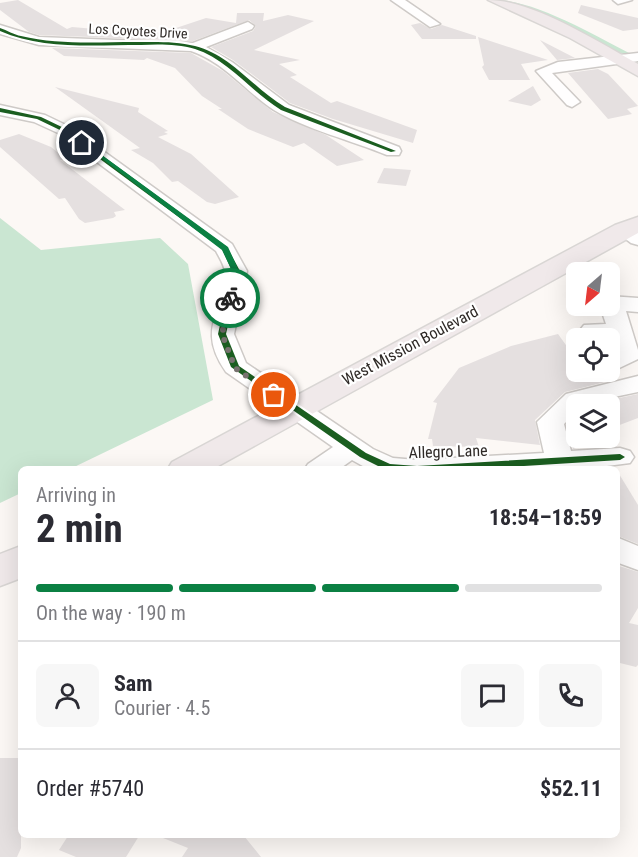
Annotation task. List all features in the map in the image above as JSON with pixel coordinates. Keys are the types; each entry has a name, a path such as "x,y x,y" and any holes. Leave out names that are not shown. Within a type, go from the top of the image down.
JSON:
{"main road":[{"path":"495,0 575,35 638,71"},
{"path":"513,0 580,28 638,56"},
{"name":"West Mission Boulevard","path":"191,466 293,409 633,231"},
{"path":"0,572 18,562"}],"street":[{"path":"397,0 434,24"},
{"path":"618,1 626,0"},
{"path":"194,47 248,26"},
{"name":"Los Coyotes Drive","path":"0,28 18,37 48,41 153,43 194,47 219,58 259,93 281,108 393,151"},
{"path":"572,102 543,71 558,66 638,56"},
{"name":"Allegro Lane","path":"0,110 39,118 64,130 225,248 236,271 222,334 235,368 293,409 386,466"},
{"path":"620,304 638,305"},
{"path":"620,332 628,356 620,359"},
{"path":"620,371 635,384"},
{"path":"560,466 550,422 575,399 635,384"},
{"path":"324,466 352,447"},
{"name":"Allegro Lane","path":"560,466 620,457"},
{"path":"620,550 638,559"}],"green space":[{"path":"497,0 530,6 548,13 635,56 618,57"},
{"path":"0,218 41,250 160,238 188,264 213,400 76,466 18,466 18,494 0,503"}],"building":[{"path":"18,0 67,29 72,27 107,30 109,27 133,27 161,33 206,18 236,23 237,13 264,13 263,21 288,15 314,21 254,50 300,60 279,64 297,75 290,77 331,103 337,101 417,130 413,143 333,119 290,103 233,60 211,47 253,31 256,26 249,20 193,41 39,35 29,32 0,10 0,3"},
{"path":"581,5 638,18 638,29 623,31 578,13"},
{"path":"420,23 431,29 442,25 476,36 476,39 422,39 411,25"},
{"path":"478,37 548,60 521,64 530,80 489,80 482,67 484,65"},
{"path":"540,40 575,58 557,60"},
{"path":"52,48 191,53 223,71 273,112 326,135 364,160 337,166 304,143 293,147 248,129 202,96 175,68 147,58 144,60 64,56"},
{"path":"598,69 608,74 638,106 627,109 632,114 608,119 568,73"},
{"path":"533,86 541,100 531,106 508,101"},
{"path":"55,87 139,108 138,112 168,131 164,132 168,134 158,137 191,154 239,197 215,204 207,202 178,181 172,182 153,163 131,150 140,148"},
{"path":"19,134 51,147 66,159 60,160 125,210 114,212 116,216 113,218 85,223 79,219 65,198 59,199 0,147 0,140"},
{"path":"384,168 411,170 406,186 377,183"},
{"path":"558,334 566,345 566,382 605,382 565,392 535,420 540,445 476,438 479,447 433,446 432,439 428,439 437,403 433,402 459,368 511,346"},
{"path":"638,394 638,418 620,425 620,398"},
{"path":"620,476 638,505 638,544 620,537"},
{"path":"620,566 638,572 638,608 629,623 638,625 638,665 636,667 620,663"},
{"path":"0,758 18,758 18,838 21,838 21,848 17,857 0,857"},
{"path":"67,838 138,838 126,857 76,857 59,850"},
{"path":"163,838 246,838 261,857 182,857 188,848"}],"cycle path":[{"path":"0,29 17,37 39,41 148,43 193,47 217,57 268,99 283,108 393,151"},
{"path":"0,110 39,118 64,130 225,248 236,271 222,334 235,367 363,455 386,466"},
{"path":"468,466 620,457"}],"way so far":[{"path":"230,298 222,334 235,368 274,395"}],"route":[{"path":"82,143 225,248 236,271 230,298"}]}
